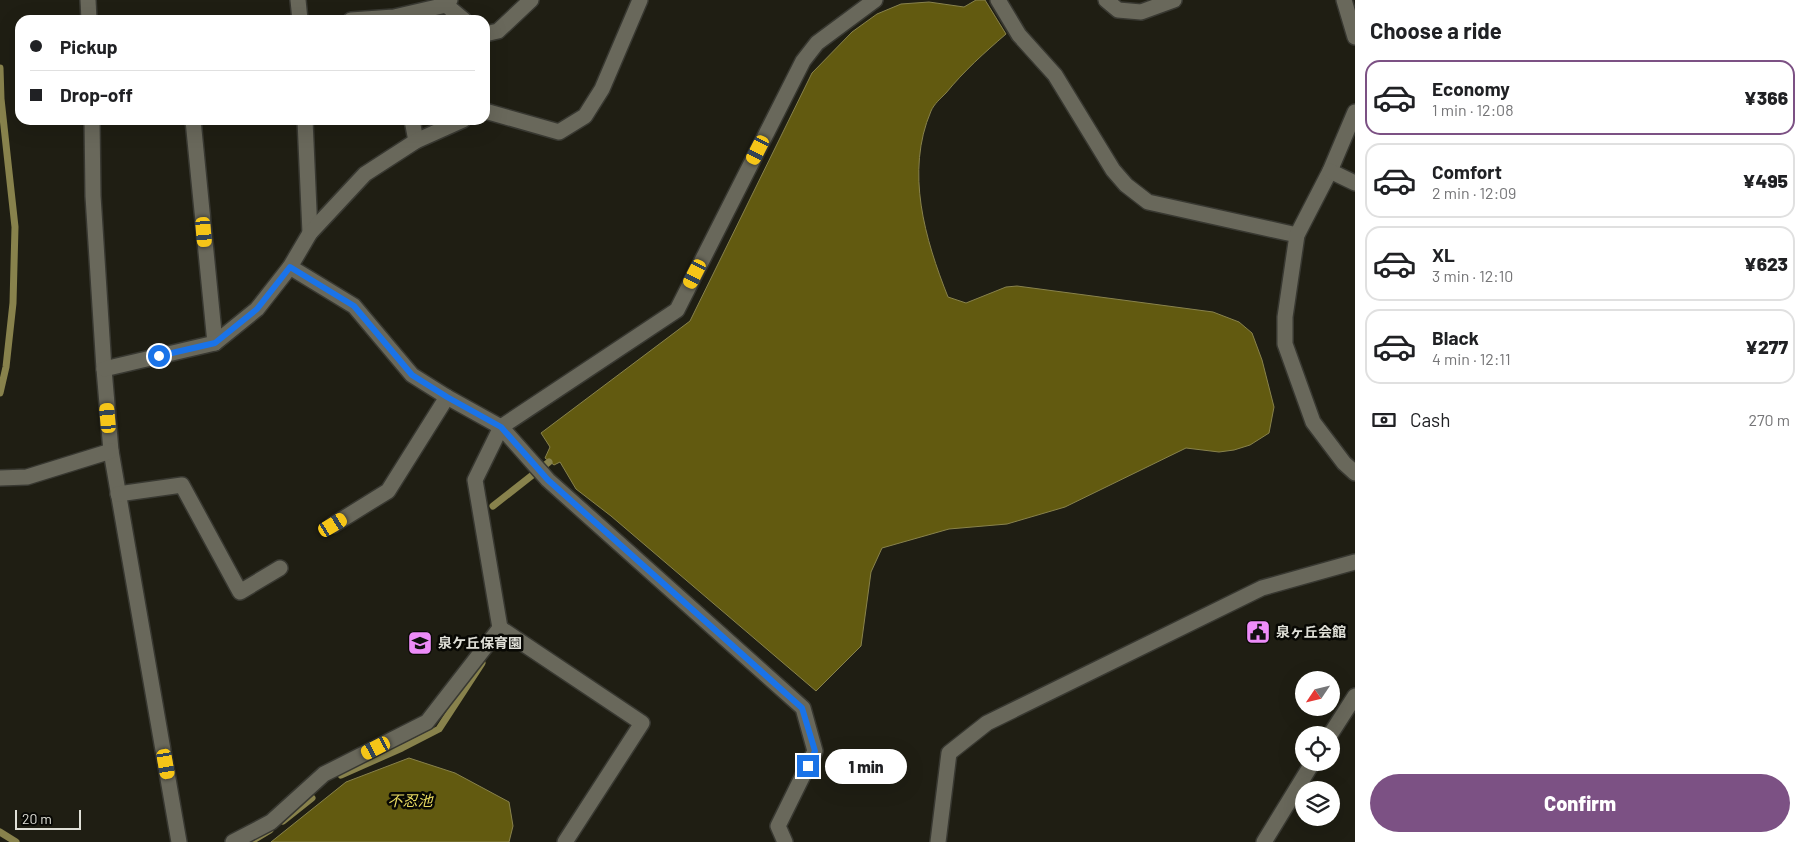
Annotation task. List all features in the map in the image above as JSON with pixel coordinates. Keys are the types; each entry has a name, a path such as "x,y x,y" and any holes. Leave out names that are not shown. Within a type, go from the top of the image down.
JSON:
{"street":[{"path":"88,0 89,15"},
{"path":"298,0 300,15"},
{"path":"490,33 498,31 531,0"},
{"path":"490,112 559,132 586,116 602,89 640,0"},
{"path":"565,842 642,723 500,628 475,480 501,427 677,310 802,61 817,43 874,0"},
{"path":"998,0 1019,35 1055,75 1113,170 1126,184 1148,202 1297,235"},
{"path":"1106,0 1118,10 1142,12 1174,0"},
{"path":"1344,0 1355,36"},
{"path":"408,15 448,3 459,15"},
{"path":"1355,112 1330,171 1297,235 1285,317 1284,344 1313,422 1344,463 1355,473"},
{"path":"92,125 93,196 111,451 179,842"},
{"path":"193,125 215,343"},
{"path":"305,125 310,233"},
{"path":"413,125 416,141"},
{"path":"104,368 215,343 257,309 290,267 310,233 365,174 416,141 452,125"},
{"path":"1330,171 1355,183"},
{"path":"290,267 354,306 412,375 501,427 548,480 802,708 815,751 778,826 785,842"},
{"path":"333,525 388,491 447,397"},
{"path":"0,478 27,477 111,451"},
{"path":"118,494 182,485 240,592 280,568"},
{"path":"938,842 949,753 987,723 1262,588 1355,562"},
{"path":"233,842 271,822 324,774 427,722 500,628"},
{"path":"1336,726 1355,696"},
{"path":"1264,842 1307,771"}],"water":[{"path":"976,0 985,0 1006,34 967,70 934,106 923,134 919,158 921,205 926,229 948,297 966,303 1006,287 1017,286 1213,312 1239,322 1252,333 1262,360 1274,407 1269,433 1250,445 1234,450 1219,452 1186,448 1065,507 1007,524 949,529 882,548 871,572 861,646 816,691 611,516 576,489 560,462 554,465 545,458 550,447 541,433 690,321 812,73 852,32 877,14 901,4 929,2 964,7"},
{"name":"不忍池","path":"409,758 455,773 509,802 513,826 509,842 271,842 346,782"}],"waterway":[{"path":"0,68 1,99 15,227 13,303 6,367 0,393"},
{"path":"493,506 549,462"},
{"path":"341,775 439,729 482,663"},
{"path":"283,821 312,798"},
{"path":"250,842 270,830"},
{"path":"0,832 16,842"}],"place":[{"name":"泉ヶ丘会館","path":"1258,632"},
{"name":"泉ケ丘保育園","path":"420,643"}],"route":[{"path":"159,356 215,343 257,309 290,267 354,306 412,375 501,427 548,480 802,708 815,751 808,766"}]}
